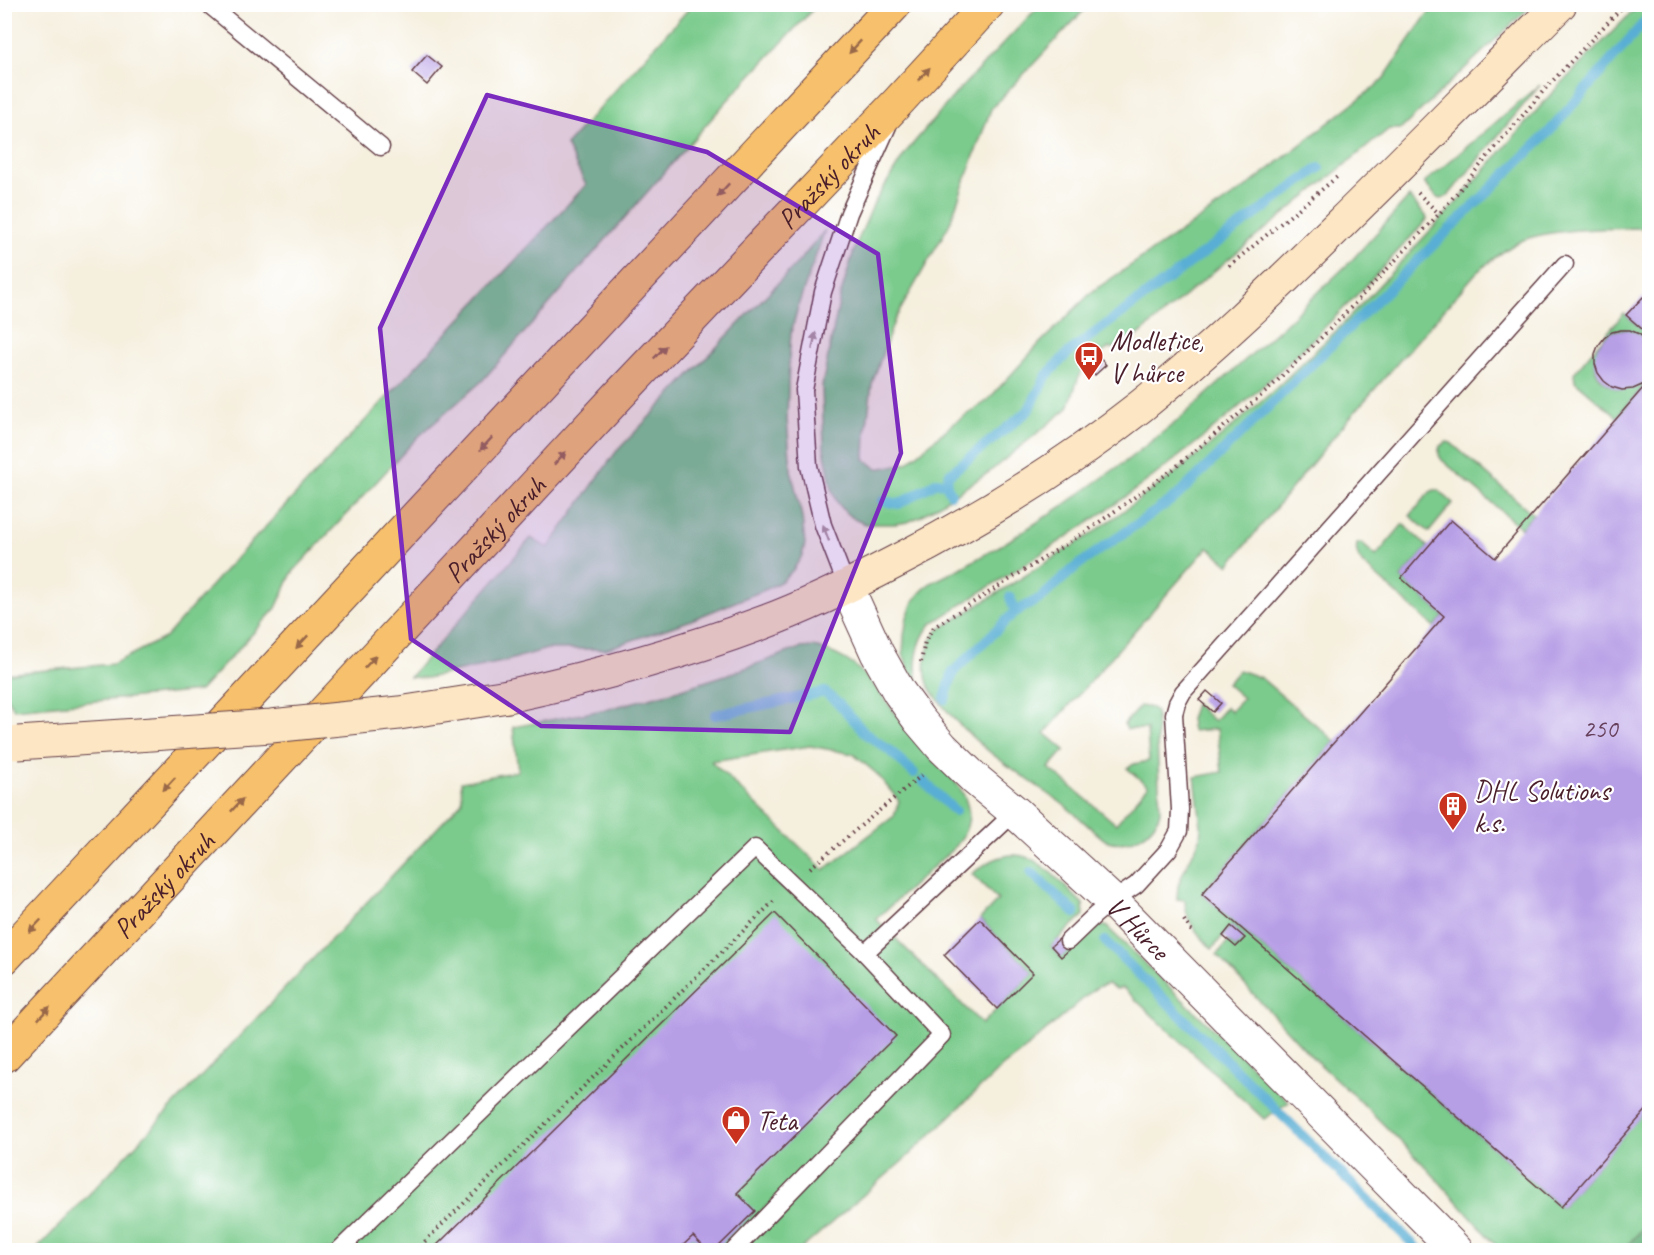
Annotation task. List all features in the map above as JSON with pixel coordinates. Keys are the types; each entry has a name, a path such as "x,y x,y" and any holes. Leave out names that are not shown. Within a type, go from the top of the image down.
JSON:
{"highway":[{"path":"4,958 895,4"},
{"name":"Pražský okruh","path":"4,1056 619,395 898,102 988,4"}],"main road":[{"path":"11,744 271,726 399,713 508,696 627,667 697,646 765,622 847,587 932,543 1012,496 1077,453 1140,407 1258,305 1560,4"}],"street":[{"name":"V Hůrce","path":"847,587 877,653 899,692 919,720 948,753 1112,901 1456,1251"}],"lane":[{"path":"208,4 381,147"},
{"path":"847,587 823,525 812,476 804,390 823,292 849,213 898,102"},
{"path":"1068,941 1112,901 1136,885 1169,849 1179,831 1180,809 1174,714 1183,692 1565,264"},
{"path":"865,953 1015,812"},
{"path":"339,1251 755,848 865,953 942,1035 734,1251"}],"path":[{"path":"922,670 921,660 925,641 934,627 1087,531 1171,471 1269,389 1338,321 1439,214 1545,89 1625,4"},
{"path":"1229,266 1338,176"},
{"path":"1416,190 1439,214"},
{"path":"416,1251 792,883 948,753"}],"highlighted area":[{"path":"487,95 707,152 878,254 901,453 790,732 541,726 411,639 380,328"}],"green space":[{"path":"693,4 817,5 726,102 482,381 417,438 292,573 276,608 200,691 14,709 5,695 5,674 113,664 166,637 226,569 586,185 566,145"},
{"path":"1041,4 1089,5 991,109 949,225 894,321 872,384 866,433 865,459 877,469 907,463 954,423 987,401 1040,343 1093,291 1245,188 1382,81 1426,16 1437,5 1532,5 1401,129 1389,129 1123,348 1109,348 1098,356 1080,373 1068,408 988,473 908,522 866,524 846,513 837,502 824,449 822,386 840,297 855,247 874,203 906,152 957,92"},
{"path":"1639,5 1650,5 1649,228 1563,231 1530,238 1501,253 1476,273 1346,422 1229,565 1208,547 1045,733 1065,750 1049,768 1116,824 1148,786 1127,768 1149,761 1147,729 1127,729 1124,724 1140,706 1152,708 1156,712 1160,812 1157,820 1139,838 1122,843 1105,840 1060,802 1016,772 961,727 939,701 927,681 925,666 933,637 937,631 1090,535 1173,475 1272,392 1340,327 1458,201 1551,94"},
{"path":"1540,85 1448,196 1438,198 1424,183"},
{"path":"1409,197 1426,216 1425,222 1343,309 1252,396 1140,487 931,624 922,639 917,656 920,691 903,654 907,617 913,602 920,593 929,584 1005,543 1064,505 1176,422 1283,326 1352,260"},
{"path":"825,230 799,303 791,333 787,419 791,470 802,517 805,544 802,556 793,570 782,581 767,589 686,622 606,649 547,649 502,662 427,678 410,677 531,538 548,548 616,452 802,258"},
{"path":"1624,313 1649,336 1649,343 1632,331 1616,330 1611,333 1598,352 1595,359 1597,373 1607,383 1622,390 1649,376 1649,380 1617,417 1575,381 1574,373"},
{"path":"1447,442 1451,443 1533,514 1521,528 1442,460 1439,448"},
{"path":"1434,490 1438,490 1453,503 1429,532 1410,516"},
{"path":"1403,524 1428,547 1401,578 1444,616 1434,627 1363,564 1357,555 1357,544 1361,543 1376,556"},
{"path":"814,647 825,650 855,666 882,695 921,748 954,780 964,795 968,821 960,841 876,919 982,1024 1033,973 980,919 998,900 972,874 990,862 1006,856 1020,855 1045,868 1083,904 1084,915 1051,946 1061,957 1096,926 1106,926 1289,1102 1264,1119 1123,988 1116,989 1108,984 1092,991 1002,1067 906,1158 800,1250 36,1250 462,802 461,782 518,771 513,727 608,709 672,692 800,648","holes":["810,746 853,754 877,774 899,801 894,816 824,870 711,761"]},
{"path":"1239,670 1261,678 1335,741 1202,894 1561,1207 1649,1106 1649,1222 1623,1250 1500,1250 1426,1167 1312,1057 1217,955 1228,941 1236,947 1244,937 1231,926 1212,949 1193,927 1187,914 1185,900 1177,899 1178,886 1200,839 1201,826 1195,777 1222,772 1217,729 1192,731 1190,719 1195,704 1214,721 1226,707 1231,711 1243,698 1227,684"},
{"path":"1649,1222 1649,1250 1623,1250"}],"building":[{"path":"427,55 442,67 427,85 412,72"},
{"path":"1643,297 1650,303 1650,336 1626,315"},
{"path":"1630,330 1639,334 1650,343 1650,377 1642,385 1633,389 1622,390 1612,387 1598,373 1595,364 1595,354 1604,338 1612,332"},
{"path":"1098,356 1106,365 1095,375 1087,366"},
{"name":"DHL Solutions k.s.","path":"1650,380 1650,1106 1561,1207 1202,894 1444,616 1401,578 1451,520 1495,558"},
{"path":"1207,691 1221,703 1213,712 1199,700"},
{"path":"775,913 896,1036 737,1193 755,1211 715,1250 707,1250 693,1236 678,1250 432,1250"},
{"path":"980,919 1033,973 997,1009 944,955"},
{"path":"1231,926 1245,938 1236,947 1223,936"},
{"path":"1059,939 1069,950 1061,957 1051,946"}],"waterway":[{"path":"1015,612 1041,598 1078,565 1176,497 1549,132 1647,19"},
{"path":"951,494 946,484 948,475 1028,411 1047,375 1069,352 1319,168"},
{"path":"883,501 899,504 937,482 946,484"},
{"path":"945,699 953,672 1015,612 1010,597"},
{"path":"715,715 825,692 866,734 889,750 914,773"},
{"path":"923,781 955,811"},
{"path":"1031,872 1075,913"},
{"path":"1105,941 1419,1250"}],"place":[{"name":"Modletice, V hůrce","path":"1089,382"},
{"name":"DHL Solutions k.s.","path":"1453,832"},
{"name":"Teta","path":"736,1146"}]}
